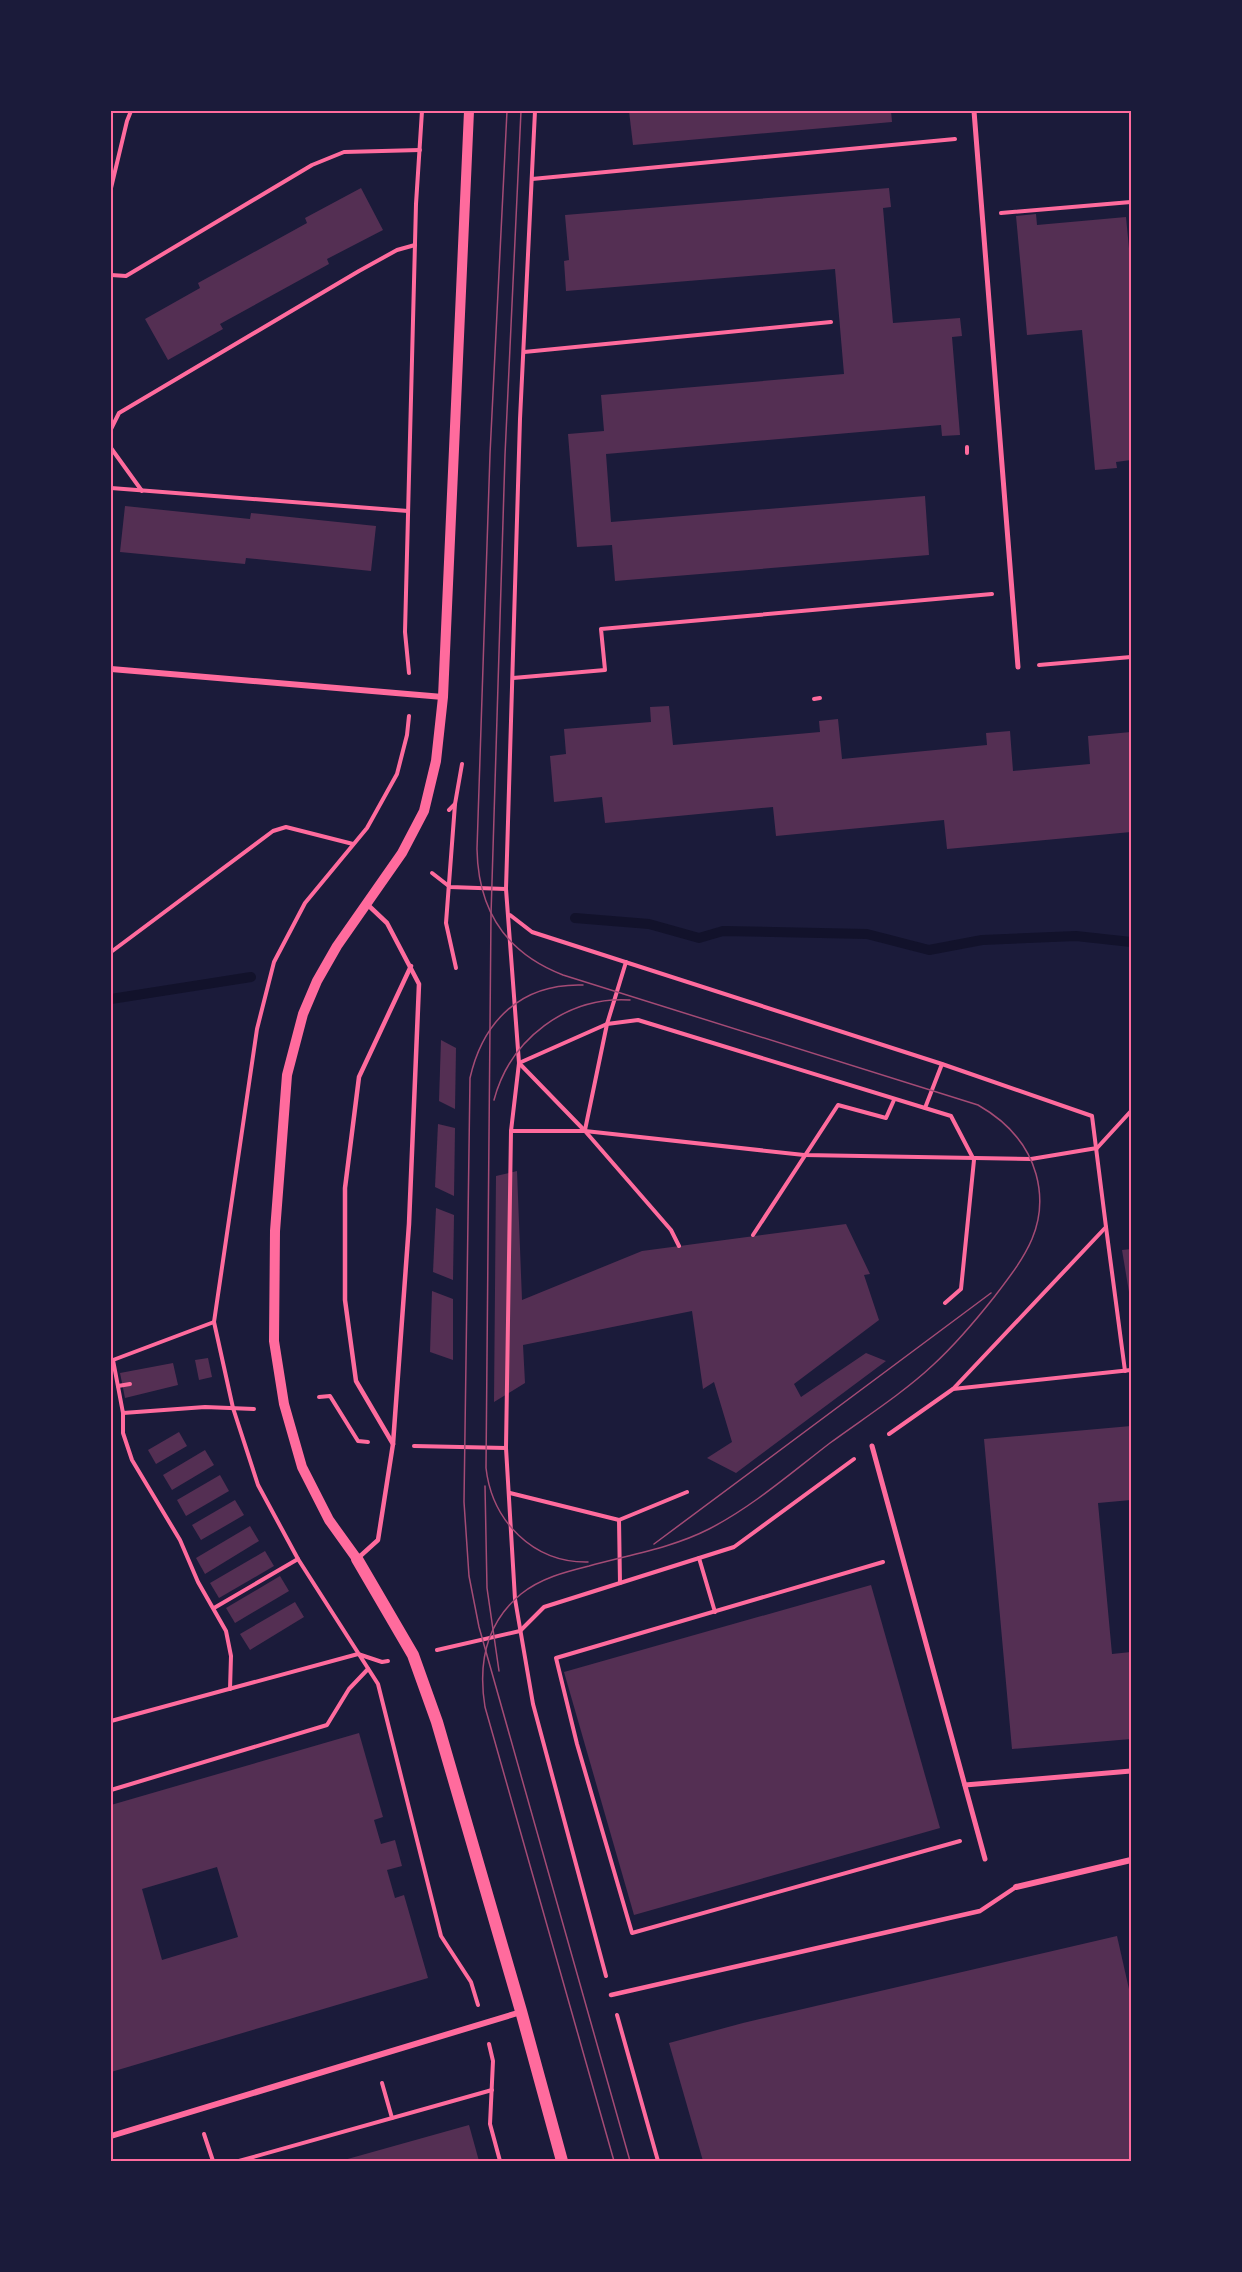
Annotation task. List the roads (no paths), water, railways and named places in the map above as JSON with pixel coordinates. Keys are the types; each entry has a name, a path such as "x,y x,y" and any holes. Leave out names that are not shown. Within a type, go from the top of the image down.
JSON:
{"main road":[{"path":"357,1559 413,1655 437,1722 562,2161"}],"street":[{"path":"357,1559 329,1520 302,1467 284,1404 274,1341 275,1231 287,1075 303,1014 317,981 337,946 402,853 424,811 436,761 443,697 468,111"},
{"path":"974,111 1018,667"},
{"path":"111,669 443,697"},
{"path":"872,1446 985,1858"},
{"path":"965,1785 1131,1771"},
{"path":"1016,1887 1131,1860"},
{"path":"111,2136 521,2012"}],"lane":[{"path":"357,1559 378,1540 393,1444 409,1224 419,984 387,922 366,904"},
{"path":"393,1444 357,1381 345,1300 345,1188 359,1077 411,966"},
{"path":"611,1995 980,1911 1016,1887"}],"waterway":[{"path":"575,918 649,924 699,938 723,931 867,934 929,950 982,940 1076,936 1131,942"},
{"path":"111,999 251,977"}],"tram line":[{"path":"507,111 490,454 477,849 483,891 490,910 499,927 511,942 543,966 563,975 978,1105 1006,1125 1027,1152 1036,1174 1040,1209 1032,1240 1016,1268 958,1340 909,1386 771,1489 725,1520 695,1536 545,1580 529,1588 509,1605 492,1631 484,1660 485,1707 614,2161"},
{"path":"521,111 505,455 491,915 486,1468 497,1505 506,1521 519,1535 533,1547 550,1555 588,1562"},
{"path":"583,985 561,986 541,991 508,1009 484,1039 470,1078 464,1502 469,1576 479,1627 630,2161"},
{"path":"494,1100 513,1058 527,1040 544,1026 584,1005 630,1000"},
{"path":"654,1544 991,1293"},
{"path":"485,1486 487,1588 499,1671"}]}
